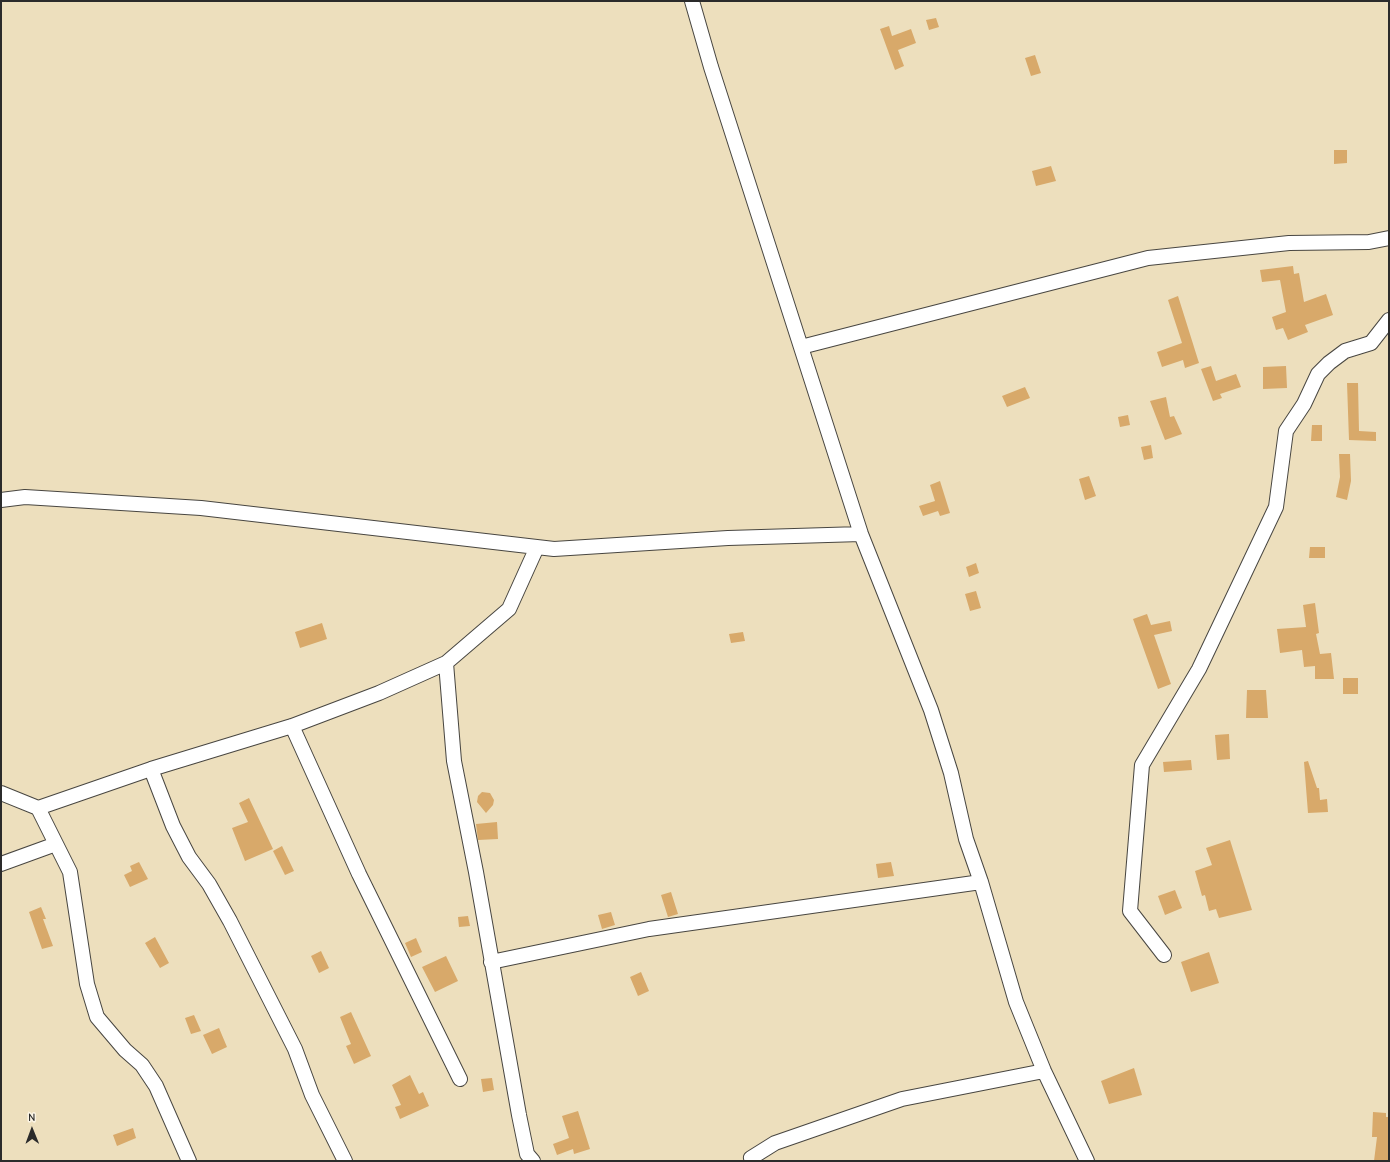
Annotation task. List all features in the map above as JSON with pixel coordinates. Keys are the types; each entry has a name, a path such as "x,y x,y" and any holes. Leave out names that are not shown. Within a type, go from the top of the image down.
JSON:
{"street":[{"path":"692,1 711,67 861,534 931,710 951,773 966,839 981,882 1016,1002 1044,1071 1087,1161"},
{"path":"801,347 1148,258 1289,243 1369,242 1389,238"},
{"path":"1164,955 1130,911 1142,764 1199,669 1276,507 1286,431 1304,404 1318,374 1329,363 1345,351 1371,343 1389,320"},
{"path":"1,500 25,497 201,508 554,549 728,538 861,534"},
{"path":"1,793 38,808 150,769 292,726 379,693 446,663 509,609 537,547"},
{"path":"446,663 454,761 476,872 522,1131 527,1154 533,1161"},
{"path":"292,726 359,874 460,1079"},
{"path":"150,769 173,826 189,857 209,884 230,921 295,1049 312,1095 345,1161"},
{"path":"38,808 70,872 87,984 97,1017 125,1050 142,1065 156,1086 189,1161"},
{"path":"1,864 56,844"},
{"path":"491,962 649,929 981,882"},
{"path":"752,1161 751,1158 775,1143 902,1099 1044,1071"}],"building":[{"path":"936,18 939,27 929,30 926,20"},
{"path":"889,26 892,36 911,29 916,43 898,50 904,66 895,70 880,29"},
{"path":"1035,55 1041,73 1031,76 1025,58"},
{"path":"1334,150 1347,150 1347,163 1334,164"},
{"path":"1051,166 1056,181 1036,186 1032,171"},
{"path":"1293,266 1294,274 1299,273 1304,302 1326,294 1333,315 1305,325 1308,332 1288,340 1283,328 1276,330 1272,317 1286,312 1280,280 1262,282 1260,270"},
{"path":"1178,296 1199,363 1185,368 1183,360 1162,367 1157,352 1182,343 1168,300"},
{"path":"1211,366 1216,381 1236,374 1241,387 1220,394 1222,398 1213,401 1201,369"},
{"path":"1286,366 1287,388 1263,389 1263,367"},
{"path":"1347,383 1358,383 1359,431 1376,432 1376,441 1349,440"},
{"path":"1025,387 1030,398 1007,407 1002,396"},
{"path":"1166,397 1170,417 1174,416 1182,434 1165,440 1150,401"},
{"path":"1128,415 1130,425 1120,427 1118,417"},
{"path":"1312,425 1322,425 1322,441 1311,441"},
{"path":"1151,445 1153,458 1144,460 1141,447"},
{"path":"1339,454 1350,454 1351,481 1347,500 1336,497 1340,477"},
{"path":"1089,476 1096,496 1085,500 1079,479"},
{"path":"940,481 950,513 940,516 938,511 923,516 919,506 935,501 930,485"},
{"path":"1310,547 1325,547 1325,558 1309,558"},
{"path":"976,563 979,573 969,577 966,567"},
{"path":"976,591 981,608 970,611 965,594"},
{"path":"1315,603 1319,633 1316,634 1320,654 1331,653 1334,679 1315,679 1315,666 1304,667 1302,650 1280,653 1277,629 1306,627 1303,605"},
{"path":"1147,614 1151,625 1170,621 1172,631 1154,635 1171,684 1158,689 1133,619"},
{"path":"322,623 327,639 300,648 295,632"},
{"path":"743,632 745,641 731,643 729,634"},
{"path":"1343,678 1358,678 1358,694 1343,694"},
{"path":"1247,690 1266,690 1268,718 1246,718"},
{"path":"1229,734 1230,759 1217,760 1215,735"},
{"path":"1191,760 1192,770 1164,772 1163,762"},
{"path":"1308,761 1317,788 1319,788 1320,800 1327,799 1328,812 1308,813 1304,762"},
{"path":"482,792 490,793 494,800 493,805 486,813 477,802 478,796"},
{"path":"249,798 273,849 245,861 232,828 248,822 239,803"},
{"path":"497,822 498,839 478,840 476,824"},
{"path":"1230,840 1252,910 1219,918 1216,909 1209,911 1205,895 1202,896 1195,871 1212,865 1206,848"},
{"path":"282,846 294,871 285,875 273,851"},
{"path":"139,862 148,879 130,887 124,875 132,871 130,866"},
{"path":"891,862 894,876 878,878 876,864"},
{"path":"1175,890 1182,908 1165,915 1158,896"},
{"path":"671,892 678,914 668,917 661,895"},
{"path":"41,907 46,919 43,919 53,946 42,949 29,912"},
{"path":"611,912 615,925 602,929 598,915"},
{"path":"468,916 470,926 459,927 458,917"},
{"path":"155,937 169,963 160,968 145,943"},
{"path":"416,938 422,952 411,957 405,943"},
{"path":"321,951 329,968 319,973 311,956"},
{"path":"1209,952 1219,983 1191,992 1181,962"},
{"path":"446,956 458,981 435,992 422,967"},
{"path":"641,972 649,991 638,996 630,977"},
{"path":"351,1012 371,1056 354,1064 346,1046 351,1044 340,1017"},
{"path":"194,1015 201,1031 191,1034 185,1018"},
{"path":"219,1028 227,1047 212,1054 203,1035"},
{"path":"1134,1068 1142,1095 1109,1104 1101,1081"},
{"path":"410,1075 419,1094 423,1092 429,1106 400,1119 395,1107 401,1105 392,1085"},
{"path":"492,1078 494,1090 483,1092 481,1079"},
{"path":"578,1111 590,1149 574,1154 573,1149 557,1155 553,1144 569,1138 562,1116"},
{"path":"1373,1112 1386,1113 1386,1117 1389,1117 1389,1161 1374,1161 1377,1137 1372,1137"},
{"path":"133,1128 136,1138 117,1146 113,1135"}]}
